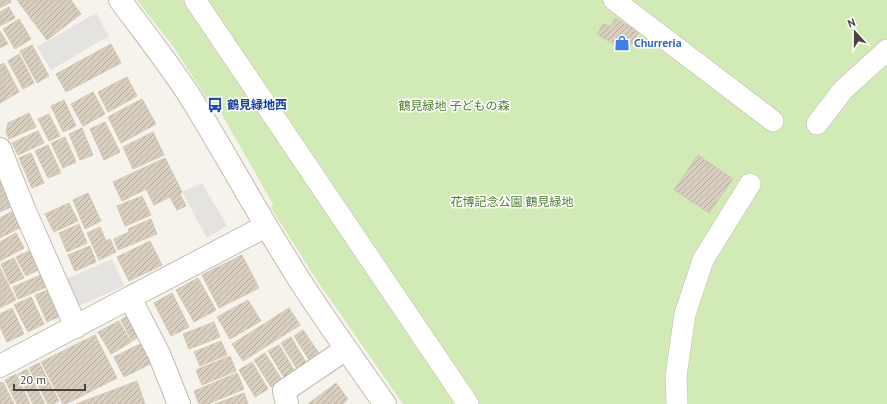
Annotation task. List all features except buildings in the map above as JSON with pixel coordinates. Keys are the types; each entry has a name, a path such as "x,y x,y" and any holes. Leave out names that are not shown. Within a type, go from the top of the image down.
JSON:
{"street":[{"path":"120,0 155,46 193,101 266,226 306,290 384,404"},
{"path":"195,0 468,404"},
{"path":"614,0 773,121"},
{"path":"818,124 843,90 887,50"},
{"path":"0,149 24,209 76,327"},
{"path":"678,404 676,376 685,314 704,260 750,184"},
{"path":"0,366 266,226"},
{"path":"130,298 159,354 180,404"},
{"path":"287,404 284,391 346,349"}],"green space":[{"name":"花博記念公園 鶴見緑地","path":"137,0 887,0 887,404 403,404 316,279 271,208 273,204 216,104 210,104 175,49"}],"shaded area":[{"path":"96,13 109,36 51,70 37,47"},
{"path":"202,183 227,226 207,238 182,192"},
{"path":"112,259 124,286 78,306 66,279"}],"place":[{"name":"Churreria","path":"622,43"},
{"name":"鶴見緑地西","path":"215,105"}],"park label":[{"name":"鶴見緑地 子どもの森","path":"454,106"}]}
